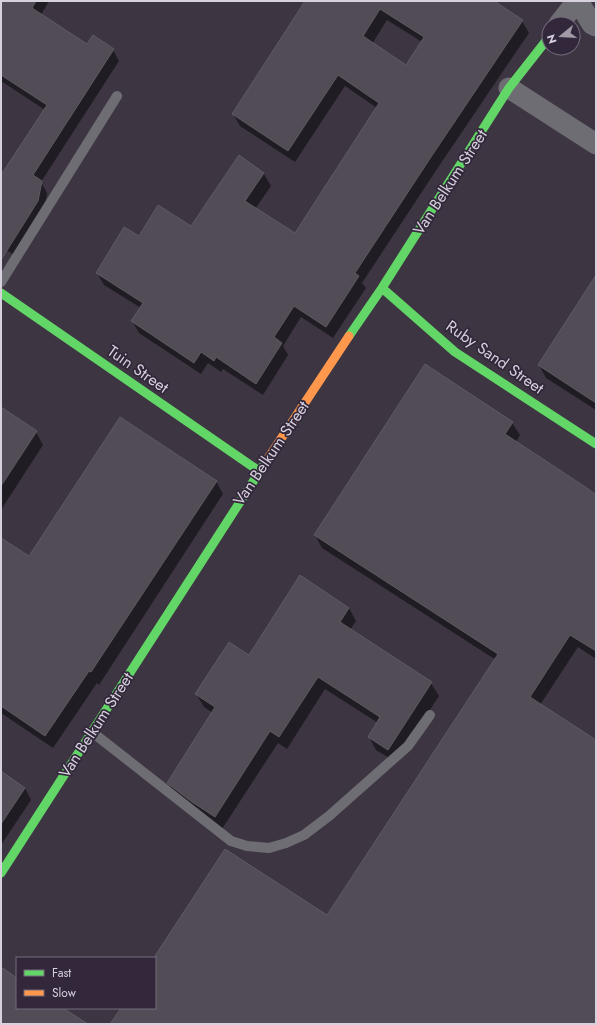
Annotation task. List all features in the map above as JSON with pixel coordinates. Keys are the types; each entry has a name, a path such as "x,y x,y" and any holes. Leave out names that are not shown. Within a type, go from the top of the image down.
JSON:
{"street":[{"path":"566,16 578,1 592,24 596,26"},
{"name":"Van Belkum Street","path":"1,873 259,470 382,288 510,88 541,47"},
{"path":"510,88 596,144"},
{"name":"Ruby Sand Street","path":"382,288 455,352 596,444"},
{"name":"Tuin Street","path":"1,293 259,470"}],"lane":[{"path":"1,282 117,96"},
{"path":"92,732 231,841 248,846 269,848 286,843 304,835 329,816 408,746 430,715"}],"building":[{"path":"1,1 36,1 32,8 87,44 93,35 114,49 33,175 42,181 38,201 1,260 1,175 47,105 1,75"},
{"path":"305,1 494,1 523,20 355,273 359,276 326,327 294,306 274,337 282,343 256,384 216,357 214,361 201,352 194,363 131,321 143,303 96,273 124,227 139,236 158,205 191,226 239,155 264,173 245,201 295,233 379,103 338,75 288,151 232,114","holes":["380,9 424,37 406,65 363,36"]},
{"path":"596,275 596,403 538,365"},
{"path":"425,364 513,422 505,434 596,494 596,651 570,635 530,697 596,740 596,1024 110,1024 120,1009 156,1009 155,956 225,849 327,915 498,654 314,535"},
{"path":"1,407 37,431 1,486"},
{"path":"120,417 217,481 91,672 89,671 45,736 1,706 1,538 29,556"},
{"path":"300,575 349,608 340,622 432,682 388,750 368,737 380,717 318,677 279,737 270,731 215,817 167,783 215,707 195,694 229,642 249,655"},
{"path":"1,771 25,788 1,824"},
{"path":"1,967 16,977 16,1009 65,1009 88,1024 1,1024"}],"traffic: fast":[{"path":"349,336 382,288 509,88 541,47"},
{"path":"382,288 455,352 596,444"},
{"path":"1,293 259,471"},
{"path":"1,873 267,460"}],"traffic: slow":[{"path":"267,460 349,336"}]}
